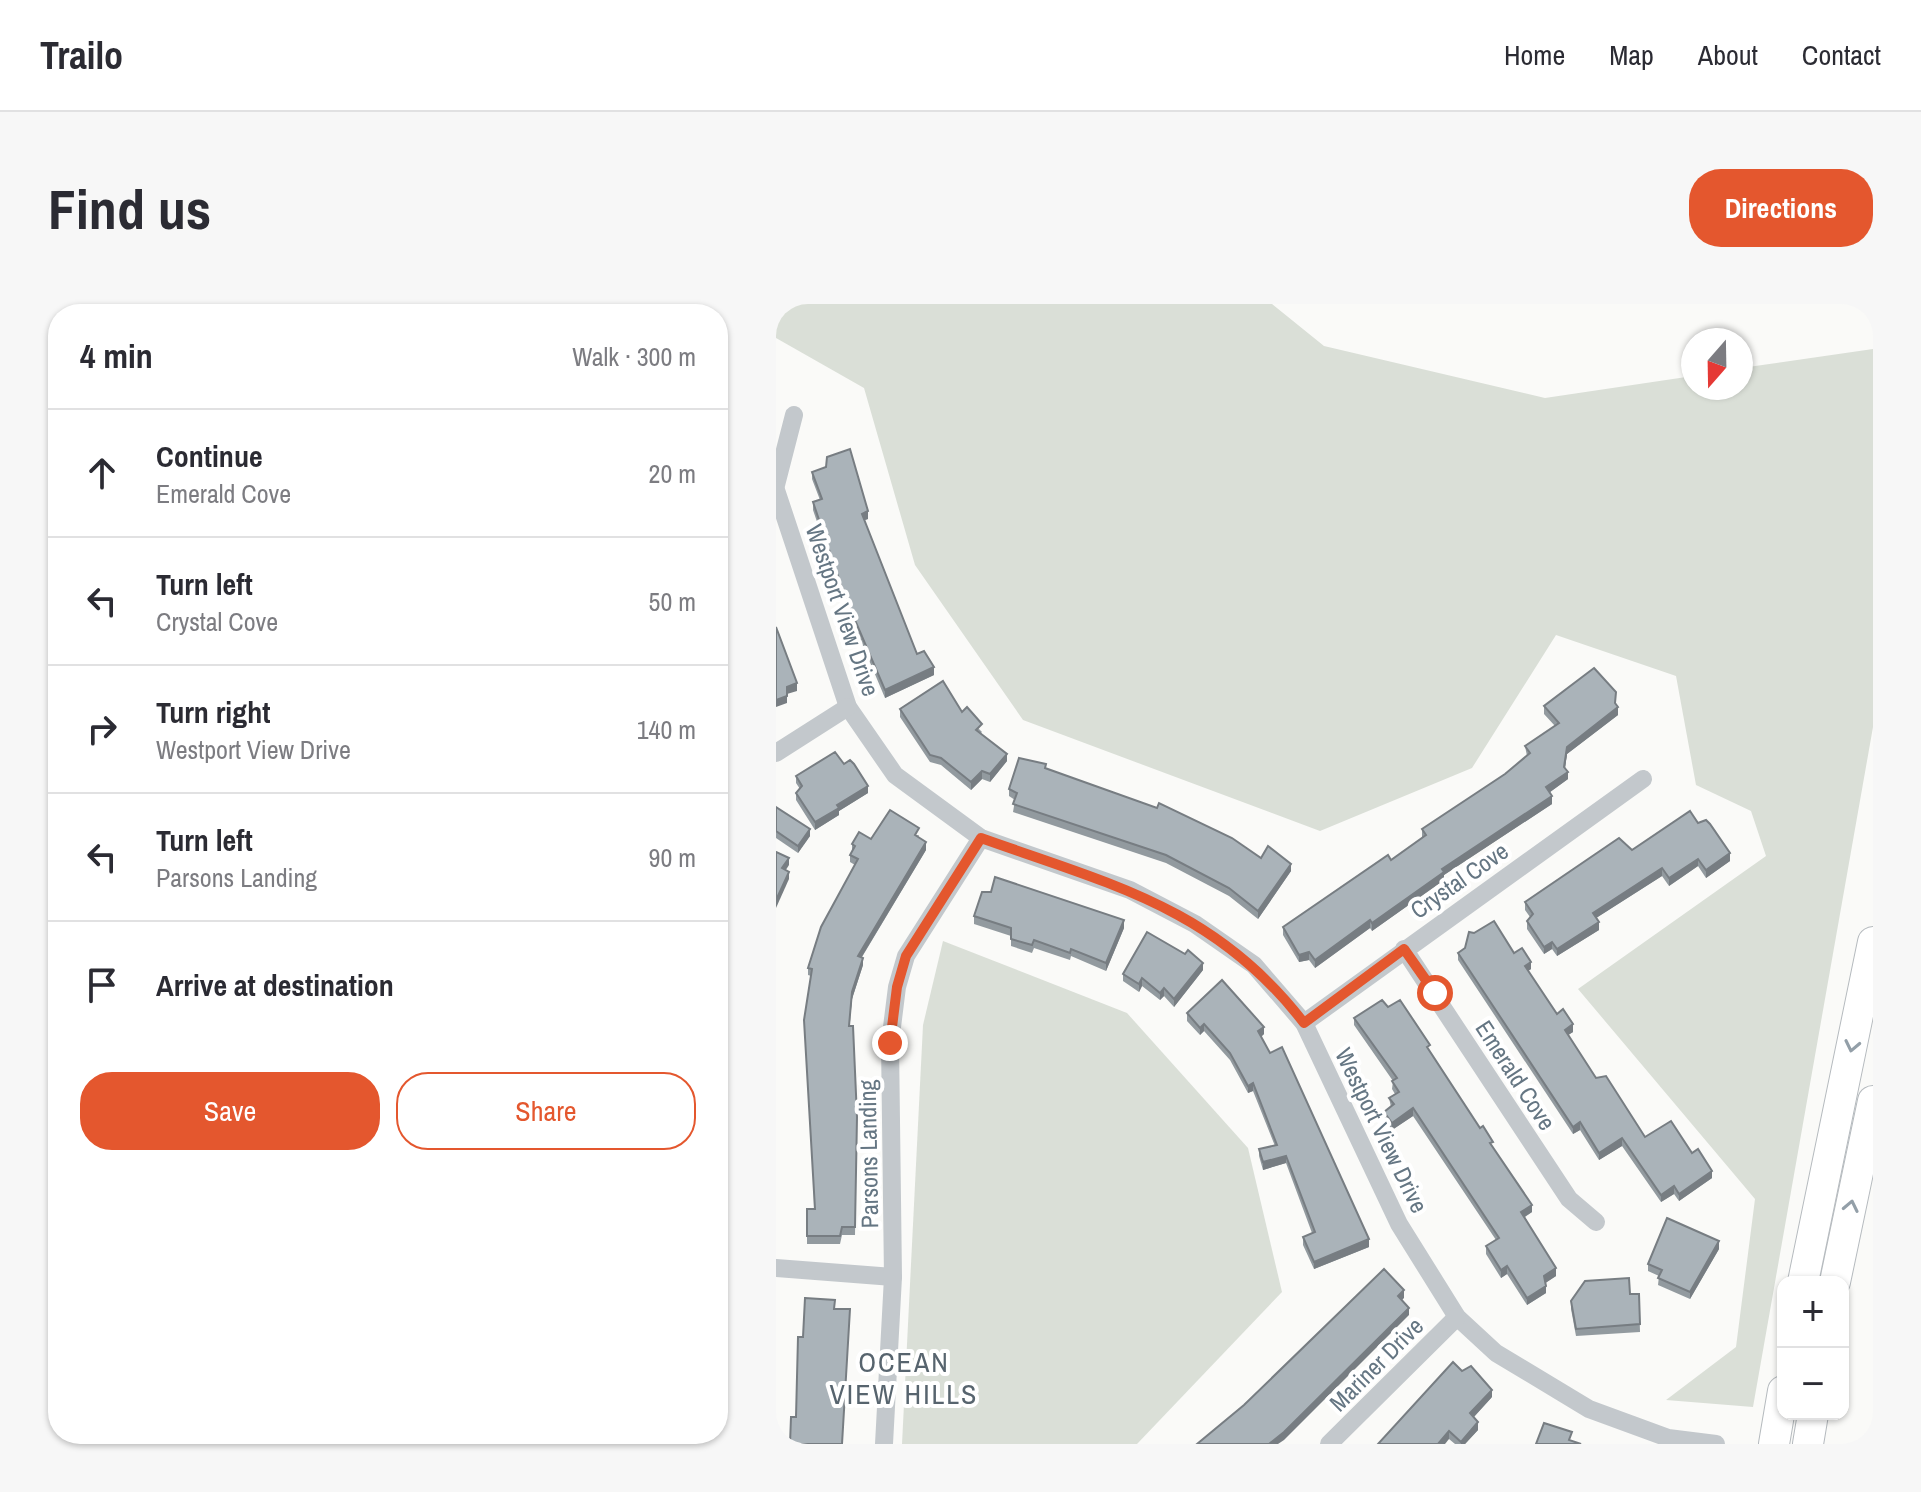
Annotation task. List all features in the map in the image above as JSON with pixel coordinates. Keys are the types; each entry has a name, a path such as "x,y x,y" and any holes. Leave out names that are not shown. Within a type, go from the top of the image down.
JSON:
{"main road":[{"path":"1804,1276 1873,942"},
{"path":"1836,1276 1873,1101"},
{"path":"1774,1444 1778,1420"},
{"path":"1808,1444 1812,1420"}],"street":[{"name":"Westport View Drive","path":"794,415 776,487 848,707 895,775 981,838 1108,881 1186,918 1254,965 1304,1023 1399,1224 1457,1317 1496,1353 1589,1409 1668,1438 1716,1444"},
{"path":"776,753 848,707"},
{"name":"Crystal Cove","path":"1304,1023 1643,779"},
{"name":"Parsons Landing","path":"884,1444 893,1277 890,1043 897,987 906,956 981,838"},
{"name":"Emerald Cove","path":"1404,949 1569,1199 1596,1222"},
{"path":"776,1268 893,1277"},
{"name":"Mariner Drive","path":"1329,1444 1457,1317"},
{"path":"1626,1444 1632,1425"}],"shaded area":[{"path":"776,304 1272,304 1324,346 1545,398 1681,378 1681,400 1753,400 1753,366 1873,349 1873,727 1753,1407 1666,1400 1736,1347 1755,1199 1578,989 1766,856 1751,811 1696,785 1676,676 1556,635 1472,768 1320,831 1023,720 915,565 864,388 776,338"},
{"path":"943,941 1127,1013 1248,1148 1282,1292 1137,1444 902,1444 923,1025"}],"building":[{"path":"850,449 868,511 862,514 917,654 924,651 934,667 885,690 853,621 813,502 822,499 812,472 826,467 827,457"},
{"path":"776,627 797,683 787,687 787,696 776,700"},
{"path":"1594,668 1616,692 1615,703 1618,707 1567,747 1564,767 1568,772 1546,787 1552,796 1442,869 1444,872 1315,960 1309,952 1299,955 1283,927 1388,855 1391,860 1426,835 1422,829 1505,774 1530,753 1525,746 1559,723 1544,706"},
{"path":"943,681 962,712 967,707 982,724 976,730 1007,754 990,774 982,771 971,782 941,758 930,755 900,709"},
{"path":"835,752 844,764 850,760 854,764 868,786 815,822 796,793 802,786 796,776"},
{"path":"1019,758 1046,764 1045,768 1157,808 1159,803 1232,838 1261,858 1268,846 1291,864 1258,911 1229,888 1166,855 1013,804 1017,793 1009,789"},
{"path":"776,807 810,829 798,846 776,831"},
{"path":"890,810 919,828 915,835 926,842 858,956 863,958 852,992 849,1026 853,1026 857,1117 855,1227 842,1227 840,1236 807,1236 807,1209 815,1209 804,1020 812,969 808,968 821,927 858,859 850,855 855,846 852,844 859,832 871,839"},
{"path":"1690,811 1698,823 1706,820 1710,824 1730,853 1706,870 1698,859 1669,878 1662,868 1593,913 1599,922 1557,949 1552,942 1544,947 1527,921 1533,914 1525,902 1619,838 1632,850"},
{"path":"776,852 789,858 782,868 789,872 776,900"},
{"path":"995,877 1124,920 1106,963 1071,949 1070,953 1034,940 1032,945 1011,939 1011,928 974,916 982,892 991,892"},
{"path":"1494,921 1514,953 1522,948 1531,962 1525,966 1557,1014 1563,1009 1573,1024 1565,1030 1596,1078 1606,1076 1645,1137 1671,1121 1692,1153 1698,1149 1712,1171 1679,1194 1674,1186 1661,1195 1622,1138 1599,1153 1580,1122 1573,1127 1458,953 1465,948 1469,932 1474,933"},
{"path":"1147,932 1185,954 1188,950 1203,963 1174,999 1164,988 1160,993 1142,978 1139,984 1123,974"},
{"path":"1222,980 1264,1027 1258,1031 1270,1053 1282,1047 1369,1239 1314,1262 1303,1237 1315,1232 1286,1156 1263,1162 1259,1149 1277,1145 1253,1083 1248,1086 1230,1053 1204,1024 1200,1028 1187,1013"},
{"path":"1382,1000 1388,1007 1400,1000 1430,1045 1427,1047 1480,1128 1483,1126 1493,1142 1490,1143 1532,1205 1521,1212 1556,1268 1544,1276 1546,1286 1527,1298 1507,1266 1501,1270 1486,1246 1499,1238 1413,1108 1392,1123 1384,1112 1394,1104 1389,1098 1399,1092 1392,1081 1397,1078 1354,1018"},
{"path":"1667,1218 1719,1241 1690,1292 1658,1278 1662,1270 1648,1264"},
{"path":"1384,1269 1404,1290 1398,1296 1409,1308 1284,1432 1269,1444 1197,1444 1244,1405"},
{"path":"1629,1278 1630,1294 1639,1294 1640,1324 1576,1329 1571,1301 1585,1281"},
{"path":"805,1298 835,1300 834,1309 850,1309 842,1444 790,1444 791,1417 796,1417 798,1337 803,1337"},
{"path":"1453,1362 1462,1371 1471,1366 1492,1390 1470,1413 1478,1422 1461,1442 1449,1431 1438,1444 1378,1444"},
{"path":"1544,1423 1572,1432 1569,1440 1581,1444 1536,1444"}],"district":[{"name":"OCEAN VIEW HILLS","path":"904,1378"}],"route":[{"path":"890,1043 897,987 906,956 981,838 1108,881 1178,913 1254,965 1304,1023 1404,949 1435,993"}]}
